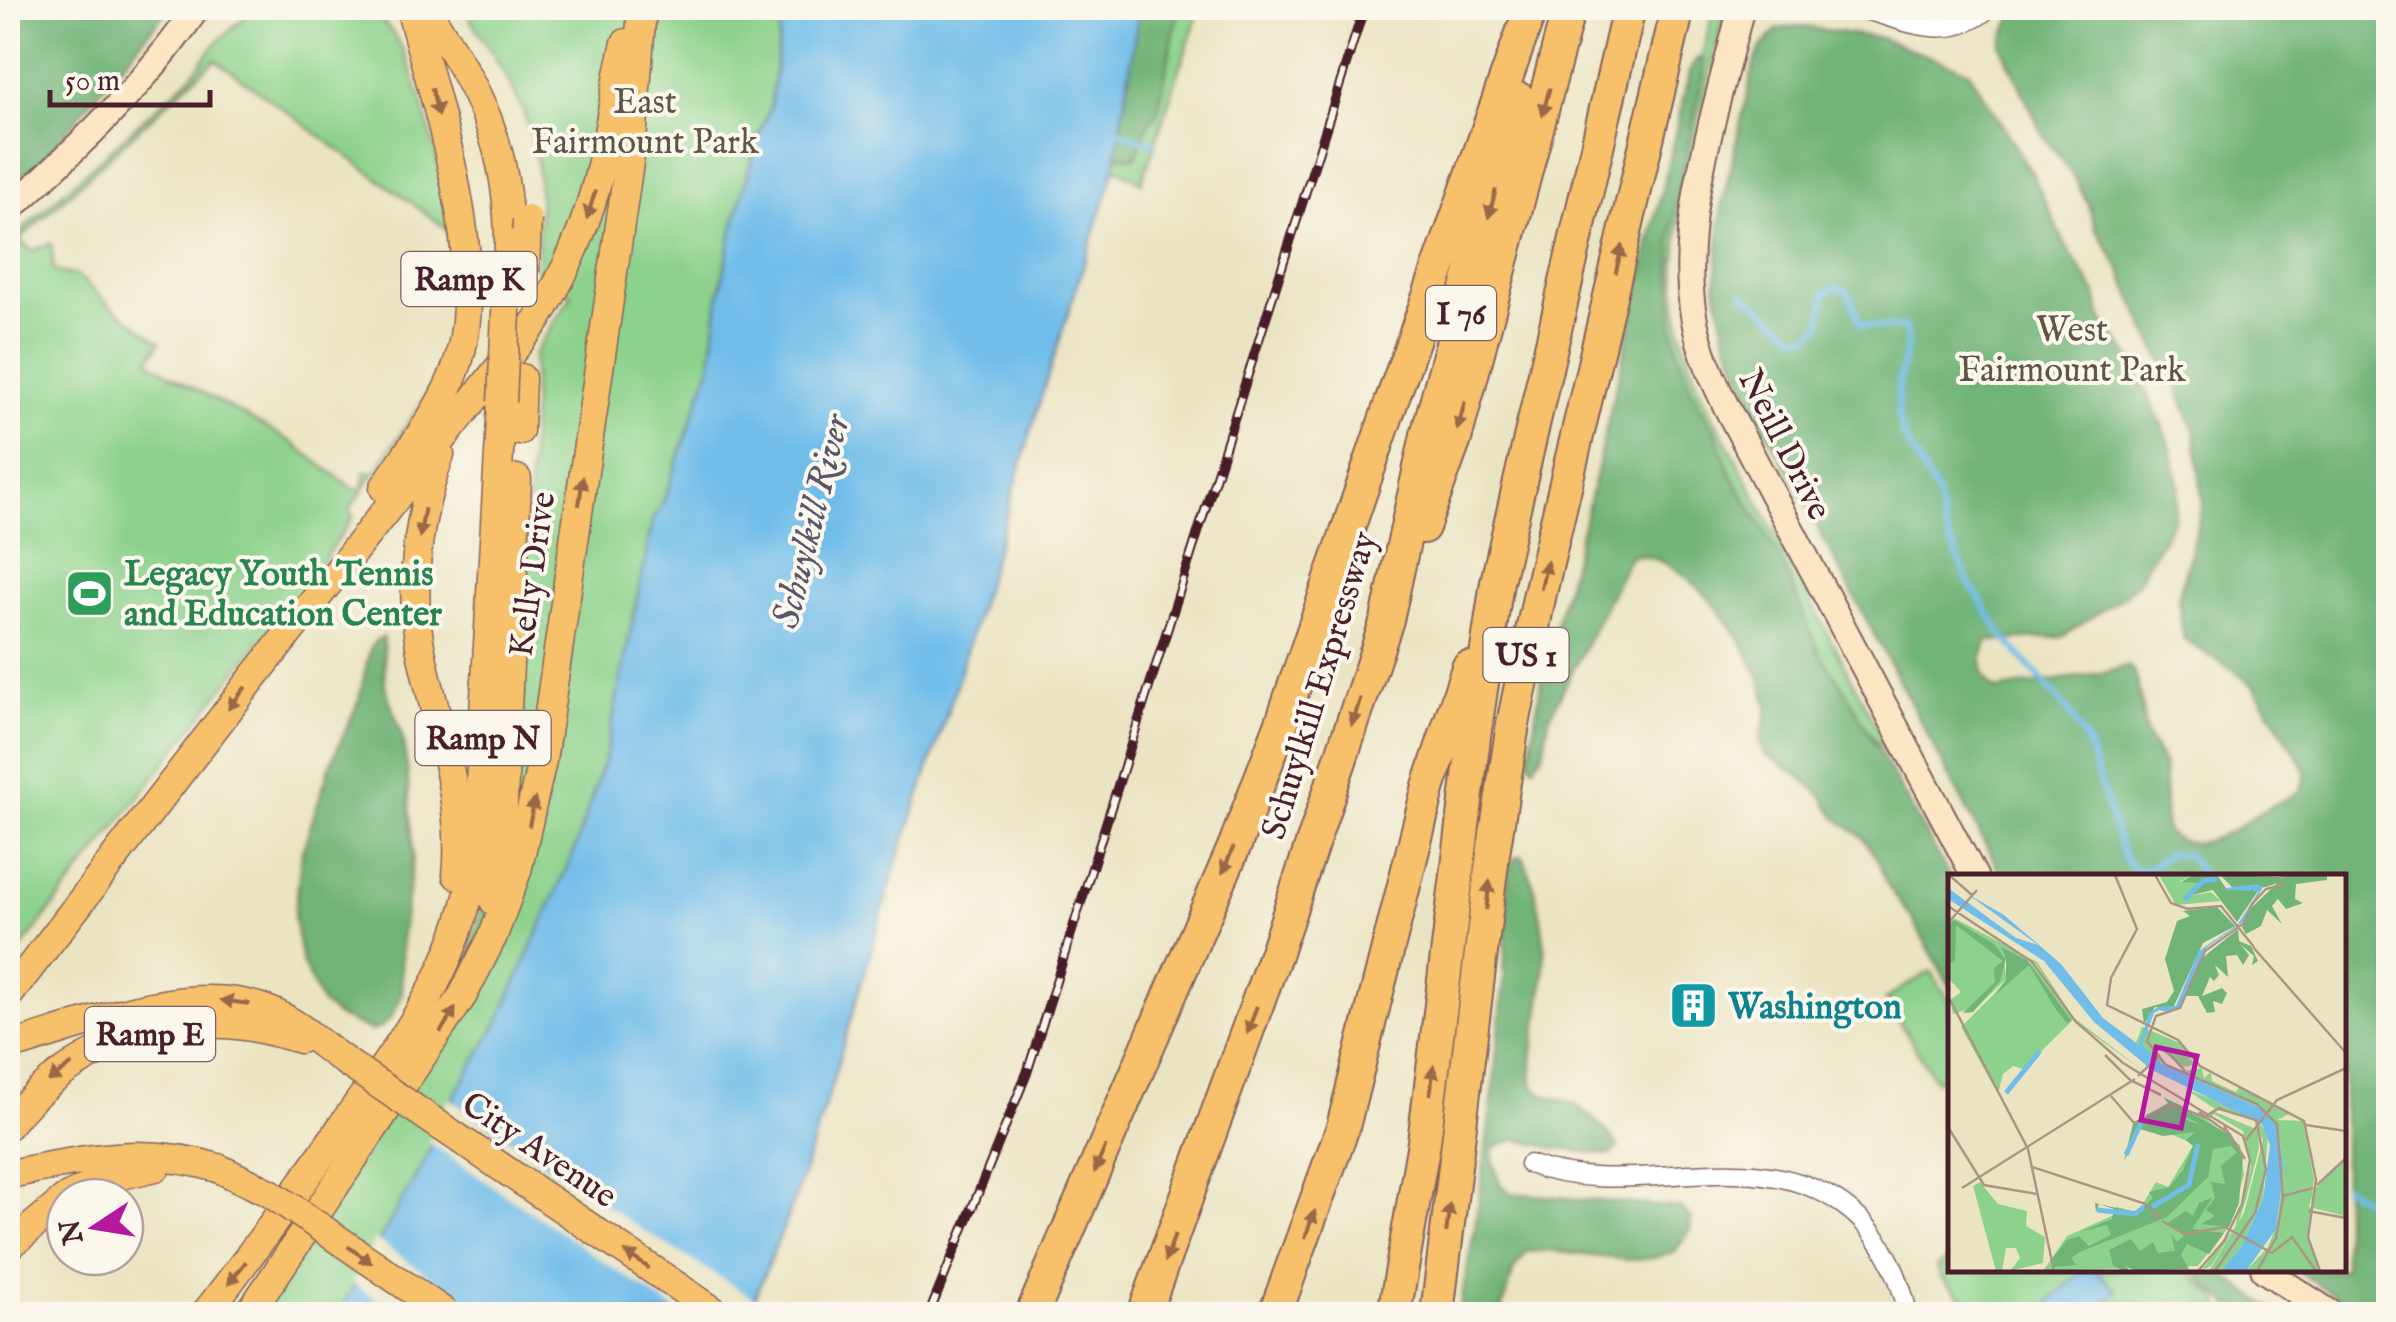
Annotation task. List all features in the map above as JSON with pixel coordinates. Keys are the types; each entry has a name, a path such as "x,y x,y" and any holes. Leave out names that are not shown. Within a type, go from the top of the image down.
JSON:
{"highway":[{"path":"1032,1314 1282,726 1531,8"},
{"name":"Schuylkill Expressway","path":"1144,1314 1258,1004 1386,620 1427,435 1542,8"},
{"path":"1386,620 1455,438 1570,8"},
{"path":"1394,1314 1424,1142 1497,582 1629,8"},
{"name":"US 1","path":"1436,1314 1493,854 1513,724 1540,593 1678,8"},
{"path":"1275,1314 1343,1127 1428,786 1497,582"}],"main road":[{"path":"8,211 114,112 197,8"},
{"name":"Ramp K","path":"298,622 445,394 465,339 470,284 461,222 410,8"},
{"name":"Ramp N","path":"205,1314 269,1231 418,1016 458,938 472,882 502,402 509,244 506,185 491,124 474,86 426,8"},
{"path":"448,8 491,77 509,118 521,162 527,220 501,850 493,907 477,970"},
{"name":"Kelly Drive","path":"8,996 537,320 574,254 598,182 639,8"},
{"name":"Kelly Drive","path":"249,1314 416,1068 477,970 504,912 536,799 632,142 639,8"},
{"name":"Neill Drive","path":"1742,8 1692,228 1691,296 1700,342 1729,412 1973,874"},
{"path":"418,1016 448,922 457,868 454,789 420,645 415,594 424,512 450,430"},
{"name":"City Avenue","path":"8,1047 136,1010 196,1000 249,1004 273,1012 718,1314"},
{"name":"Ramp E","path":"8,1125 64,1070 96,1052 181,1026 246,1026 332,1052"},
{"path":"10,1174 136,1154 186,1159 218,1168 270,1192 447,1314"},
{"path":"112,1177 164,1166 218,1168"},
{"path":"8,1247 45,1214"},
{"path":"8,1266 37,1220"},
{"path":"2267,1272 2332,1314"}],"street":[{"path":"1858,8 1946,30 1968,23 1988,8"},
{"path":"1529,1164 1564,1175 1601,1180 1747,1173 1804,1184 1834,1198 1867,1226 1894,1268 1908,1314"}],"green space":[{"path":"8,8 169,8 48,153 8,189"},
{"path":"255,8 368,8 391,31 402,48 423,104 441,178 456,286 453,333 438,374 419,407 442,360 450,332 453,268 447,229 215,59 19,240 32,251 51,243 54,271 78,276 160,342 149,360 288,440 354,489 363,490 350,509 353,517 272,634 259,642 8,965 8,243 190,77 217,42"},
{"name":"East Fairmount Park","path":"463,8 783,8 770,108 757,140 731,237 711,365 663,503 653,520 605,758 573,854 499,1021 457,1091 425,1160 338,1314 228,1314 284,1240 437,1016 470,952 488,888 528,517 534,354 572,295 537,275 539,188 532,137 511,86"},
{"path":"1139,8 1200,8 1142,182 1115,168"},
{"path":"1139,8 1179,8 1157,115 1149,122 1136,157 1120,157 1118,150"},
{"path":"1714,8 1726,8 1690,157 1678,234 1675,271 1683,338 1699,389 1898,768 1613,420"},
{"name":"West Fairmount Park","path":"2016,8 2388,8 2388,1314 2362,1313 2299,1272 2346,1272 2346,874 2001,874 1760,419 1727,341 1716,287 1722,205 1754,64 1776,30 1796,26 1880,38 1969,71 2033,175 2067,248 2095,292 2102,318 2129,356 2168,438 2179,484 2174,518 2138,581 2123,596 2062,637 1988,641 1983,654 1986,680 1996,690 2131,668 2137,680 2146,734 2163,763 2166,831 2188,843 2214,839 2301,790 2306,773 2303,765 2255,687 2184,640 2178,599 2203,505 2195,432 2117,263 2096,229 2087,202 2043,135 2001,45"},
{"path":"1698,58 1704,60 1671,245 1673,326 1679,355 1731,474 1779,555 1821,656 1843,687 1948,874 1948,983 1913,920 1887,885 1878,860 1863,838 1837,818 1823,797 1801,777 1765,754 1761,734 1767,702 1750,657 1717,607 1675,569 1652,558 1630,556 1549,718 1543,753 1534,766 1529,761 1542,676 1589,502 1690,70"},
{"path":"380,465 363,490 365,472 374,473"},
{"path":"383,637 385,687 402,735 407,767 413,858 401,940 402,995 391,1018 371,1031 337,1016 321,1003 302,962 294,918 302,852 330,766 359,700 370,649"},
{"path":"1523,856 1538,903 1544,952 1532,1084 1544,1095 1581,1109 1618,1147 1610,1155 1516,1139 1494,1148 1493,1161 1500,1184 1510,1193 1681,1208 1690,1217 1690,1230 1676,1250 1642,1259 1527,1252 1514,1269 1500,1314 1459,1314 1492,1103 1504,982 1508,871 1516,857"},
{"path":"1931,971 1948,998 1948,1073 1936,1081 1885,999"},
{"path":"1948,1260 1948,1272 2187,1272 2217,1297 2223,1314 1987,1314 1976,1304 1972,1307 1941,1277 1937,1266"},
{"path":"2194,1272 2219,1272 2273,1309 2270,1314 2239,1314"}],"water":[{"name":"Schuylkill River","path":"783,8 1139,8 1115,168 794,1201 748,1314 338,1314 425,1160 457,1091 499,1021 573,854 605,758 653,520 663,503 711,365 731,237 757,140 770,108"},
{"path":"2080,1272 2098,1272 2117,1291 2093,1314 2059,1314 2048,1304"}],"pier":[{"path":"449,1098 634,1225 760,1302 754,1314 681,1314 428,1142"},
{"path":"375,1239 485,1314 398,1314 352,1283"}],"waterway":[{"path":"1114,129 1155,145"},
{"path":"1744,294 1797,336 1810,336 1821,325 1825,293 1837,288 1847,291 1863,326 1904,328 1908,341 1898,385 1898,417 1904,438 1937,494 1945,530 1969,582 2002,635 2069,711 2088,746 2124,859 2138,871 2170,854 2186,855 2199,874"},
{"path":"2346,1187 2388,1215"}],"railway":[{"path":"929,1314 1027,1073 1364,8"}],"place":[{"name":"Legacy Youth Tennis and Education Center","path":"89,593"},
{"name":"Washington","path":"1693,1006"}]}
